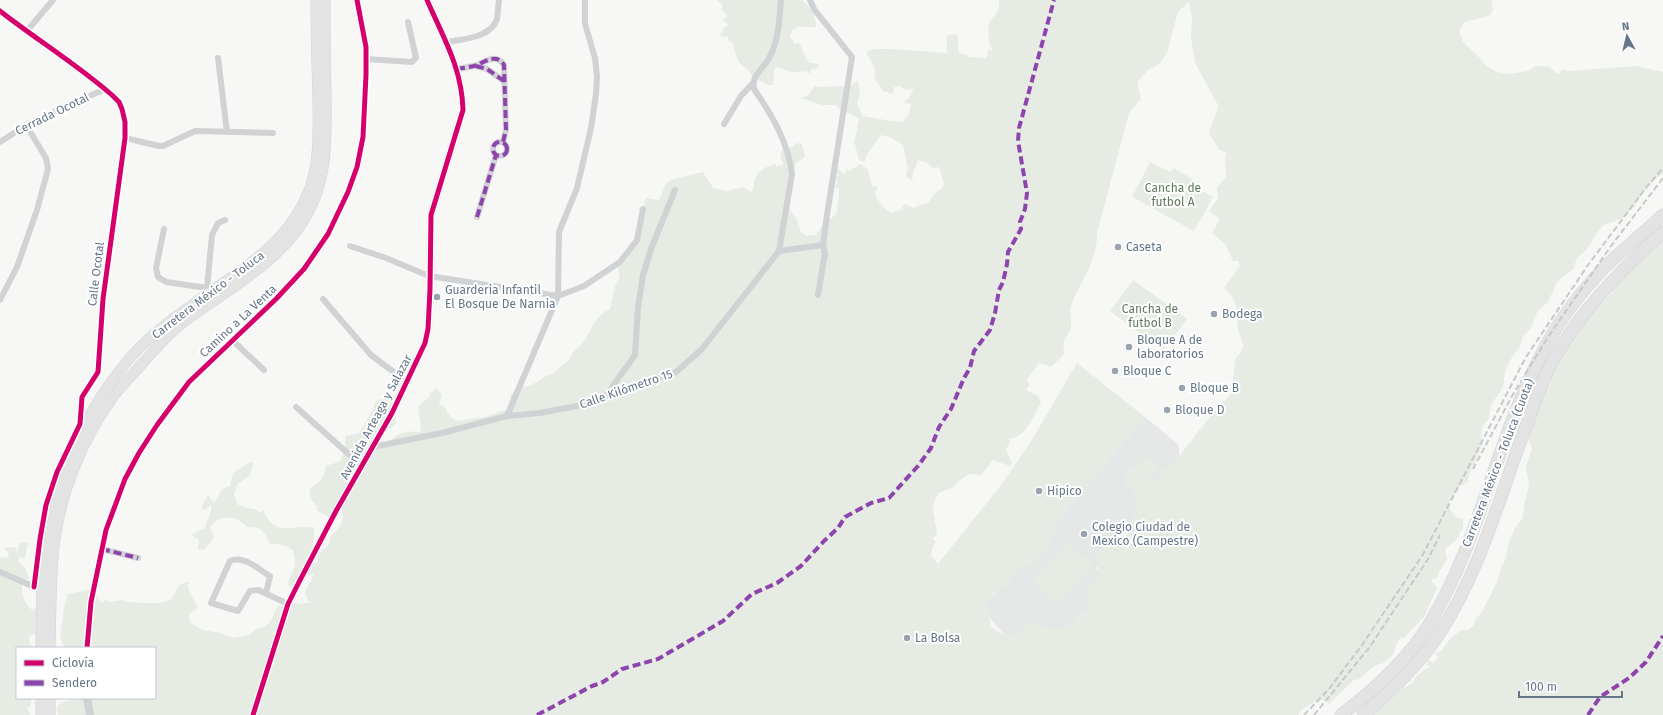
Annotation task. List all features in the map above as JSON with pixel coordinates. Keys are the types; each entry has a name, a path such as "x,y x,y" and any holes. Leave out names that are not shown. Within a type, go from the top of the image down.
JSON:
{"highway":[{"name":"Carretera México - Toluca (Cuota)","path":"1341,715 1383,679 1416,642 1431,622 1454,577 1473,532 1509,431 1531,375 1558,325 1575,302 1604,268 1663,215"},
{"name":"Carretera México - Toluca (Cuota)","path":"1363,715 1392,690 1412,669 1441,631 1453,611 1466,586 1486,538 1535,402 1550,366 1569,334 1586,310 1624,268 1663,232"}],"main road":[{"name":"Carretera México - Toluca","path":"41,647 38,589 52,507 72,452 103,393 130,358 167,323 210,288 253,262 280,238 297,215 310,188 318,137 316,0"},
{"name":"Carretera México - Toluca","path":"50,647 51,584 55,539 71,477 98,419 113,396 170,332 262,266 285,245 302,223 316,194 325,159 326,140 324,0"},
{"path":"40,715 49,699"},
{"path":"49,699 50,715"}],"street":[{"path":"26,32 53,0"},
{"name":"Camino a La Venta","path":"87,647 91,602 106,530 125,479 139,453 157,425 189,382 304,269 328,234 348,192 357,167 363,137 366,47 357,0"},
{"name":"Avenida Arteaga y Salazar","path":"254,715 288,604 318,545 373,447 407,382 425,343 428,329 431,215 463,110 463,97 457,69 447,42 428,0"},
{"path":"447,42 485,33 491,29 496,21 499,0"},
{"path":"507,416 558,296 559,232 577,188 591,128 596,94 595,58 585,24 585,0"},
{"path":"781,0 776,44 768,60 754,78 753,83 754,89 776,123 791,165 792,174 779,252 823,245"},
{"path":"810,0 814,9 852,57 827,215 823,245 825,252 818,296"},
{"name":"Calle Ocotal","path":"0,11 26,32 60,54 105,89 119,102 125,122 125,138 103,299 98,372 82,397 80,424 57,472 46,505 40,539 38,589"},
{"path":"366,59 412,62 416,58 408,22"},
{"path":"218,58 227,132"},
{"path":"476,66 486,60 494,59 502,61 505,70 506,130 503,142 507,149 503,155 496,155"},
{"path":"457,69 476,66 487,68 504,81"},
{"path":"724,124 741,96 753,83"},
{"name":"Cerrada Ocotal","path":"0,142 26,125 105,89"},
{"path":"0,300 17,267 37,210 48,169 46,158 26,125"},
{"path":"125,138 163,146 195,131 272,133"},
{"path":"496,155 492,149 493,146 499,142 503,142"},
{"path":"477,217 496,155"},
{"path":"605,397 635,355 638,307 643,275 651,249 675,190"},
{"path":"350,246 386,258 430,276 558,296 584,286 620,262 638,240 644,209"},
{"path":"164,229 156,268 156,276 166,282 210,288 212,235 218,223 225,220"},
{"name":"Calle Kilómetro 15","path":"373,447 442,433 507,416 540,413 577,406 676,372 702,349 779,252"},
{"path":"323,299 371,355 407,382"},
{"path":"232,340 264,370"},
{"path":"296,407 362,466"},
{"path":"102,548 138,558"},
{"path":"266,593 270,576 244,560 236,558 230,561 211,603 238,611 250,591 258,590 288,604"},
{"path":"0,572 38,589"},
{"path":"87,699 90,715"}],"shaded area":[{"name":"Colegio Ciudad de Mexico (Campestre)","path":"1145,417 1179,445 1179,464 1096,568 1112,585 1055,641 1015,647 982,609"}],"green space":[{"path":"717,0 802,0 812,12 816,28 799,26 792,30 790,37 793,39 794,44 799,43 809,63 820,64 817,68 811,69 809,74 806,71 791,72 777,66 774,71 773,85 768,85 753,77 738,61 733,44 728,40 728,36 722,37 719,33 724,32 722,30 728,25 722,19 727,18 726,14 721,10 723,5"},
{"path":"999,0 1492,0 1492,6 1494,8 1489,16 1464,22 1459,31 1463,42 1480,58 1483,63 1496,72 1511,74 1528,71 1536,66 1549,67 1558,74 1563,69 1569,71 1636,66 1663,72 1663,174 1656,178 1645,190 1634,207 1623,218 1602,226 1586,250 1577,258 1573,269 1557,282 1548,302 1538,310 1531,328 1523,336 1520,347 1513,355 1505,371 1503,387 1491,405 1489,419 1483,425 1480,450 1470,473 1468,482 1459,487 1448,504 1453,514 1463,519 1463,529 1459,533 1459,536 1445,549 1447,560 1439,572 1438,577 1431,580 1437,588 1424,617 1405,637 1400,638 1396,644 1394,654 1383,663 1374,666 1360,679 1354,680 1329,704 1326,701 1318,699 1301,710 1298,715 58,715 57,708 60,703 74,699 156,699 156,647 64,647 60,638 65,602 68,594 92,589 101,603 106,600 109,602 123,600 129,602 161,603 171,599 180,584 190,582 187,586 198,608 189,614 190,623 203,630 220,633 232,638 250,635 254,631 267,625 278,606 285,606 292,611 291,604 309,603 305,593 314,574 303,576 300,584 289,587 289,579 295,564 293,550 282,545 270,544 265,534 259,528 247,527 236,518 221,518 213,523 210,528 214,537 205,549 198,550 199,540 191,535 205,528 211,511 211,505 205,510 201,508 208,495 214,503 221,490 230,486 233,473 252,462 253,467 248,477 237,484 234,495 238,505 254,509 260,513 263,510 266,517 278,527 314,527 313,562 316,564 319,553 330,542 330,537 341,524 343,516 341,508 329,517 316,510 318,508 311,499 309,489 321,480 326,466 341,461 345,447 345,436 359,433 370,415 376,401 392,395 399,395 395,407 396,423 391,428 382,429 380,441 388,443 402,433 420,432 421,427 418,406 429,397 430,393 436,388 442,394 439,404 447,409 446,411 450,417 457,421 485,417 508,409 511,394 537,382 548,375 553,374 570,359 573,353 585,340 597,320 610,309 614,289 620,278 618,271 619,266 638,233 638,218 642,215 638,208 644,207 646,198 659,200 666,184 670,180 703,172 713,188 726,191 743,187 752,192 758,173 770,166 776,164 776,167 783,164 780,154 783,150 792,147 797,143 802,144 805,157 796,163 792,177 788,207 797,220 801,232 806,236 816,235 825,221 832,218 837,212 839,189 835,187 838,180 834,178 838,176 835,166 844,174 847,169 849,171 861,164 868,170 872,186 878,187 875,193 877,199 883,207 891,213 903,209 902,207 905,204 914,208 928,203 934,194 942,188 944,184 939,167 933,168 927,163 918,160 912,176 913,180 906,177 908,168 903,145 890,137 881,135 868,153 864,162 859,160 855,144 853,142 855,140 859,119 840,109 836,105 822,105 801,98 808,95 815,86 838,86 846,88 858,81 860,94 857,103 863,116 903,122 909,114 911,104 903,103 909,98 914,89 905,90 900,86 894,87 893,94 883,91 874,77 875,68 866,52 874,49 889,49 947,53 947,37 949,35 957,34 958,53 965,54 969,57 986,58 989,49 992,51 993,49 990,47 988,27 999,8","holes":["1189,1 1192,17 1191,37 1195,63 1218,105 1209,134 1220,150 1226,152 1226,177 1217,188 1218,198 1209,211 1220,219 1212,233 1225,244 1233,261 1238,261 1240,266 1224,288 1234,299 1238,315 1237,325 1244,345 1240,354 1236,357 1231,392 1227,399 1220,404 1173,464 1161,471 1158,479 1150,480 1150,477 1158,467 1157,459 1152,460 1149,457 1147,460 1127,470 1123,487 1131,489 1137,500 1129,531 1124,538 1105,547 1097,556 1100,572 1097,580 1092,581 1087,588 1087,608 1082,615 1066,628 1050,629 1033,622 1022,627 1017,634 1002,634 991,627 987,604 997,590 1006,586 1017,571 1033,562 1049,546 1055,533 1054,524 1145,417 1077,363 1030,443 1002,484 938,564 931,555 933,546 936,542 933,539 937,534 933,510 935,500 939,493 954,487 959,481 969,474 981,475 993,460 1010,466 1012,463 1006,449 1010,442 1009,439 1025,430 1041,403 1038,396 1026,390 1029,386 1027,379 1038,364 1044,364 1051,367 1064,354 1065,337 1070,331 1071,327 1071,306 1095,253 1097,233 1129,113 1141,99 1137,82 1147,71 1160,63 1167,53 1178,12"]},
{"name":"Cancha de futbol A","path":"1150,162 1171,172 1174,168 1197,182 1194,187 1213,197 1194,231 1132,197"},
{"path":"1663,239 1663,715 1367,715 1390,697 1414,682 1416,676 1430,666 1427,665 1427,660 1435,663 1434,661 1439,658 1434,653 1441,651 1450,639 1461,630 1468,630 1473,626 1476,618 1482,612 1498,580 1501,567 1506,559 1508,545 1516,526 1523,518 1529,486 1526,466 1532,449 1527,436 1547,387 1550,384 1551,375 1558,357 1566,343 1578,333 1589,317 1612,293 1613,284 1640,262"},
{"name":"Cancha de futbol B","path":"1133,280 1187,319 1163,350 1110,311"},
{"path":"21,542 28,543 25,558 22,558 21,556 18,561 25,568 29,578 23,581 23,597 32,610 37,606 39,611 36,617 41,621 37,633 29,636 30,644 33,647 16,647 16,699 32,699 30,706 27,708 30,715 0,715 0,558 9,557 5,548 15,547 18,555 18,548"},
{"path":"1069,543 1094,565 1056,605 1033,581"}],"railway":[{"path":"1304,715 1329,689 1362,645 1422,556 1526,357 1588,265 1645,189 1663,168"},
{"path":"1473,469 1512,396 1548,337 1611,246 1663,178"},
{"path":"1314,715 1369,648 1428,559 1440,535"}],"marked path":[{"path":"537,715 592,686 603,682 622,669 658,659 723,621 752,594 777,583 801,566 838,528 845,517 871,503 889,498 918,466 931,448 939,427 951,409 964,378 970,368 974,351 990,330 999,290 1003,282 1008,252 1021,229 1020,222 1025,209 1027,193 1018,141 1019,128 1054,0"},
{"path":"457,69 474,66 494,59 501,61 504,65 506,130 503,142"},
{"path":"476,66 487,69 504,81"},
{"path":"497,142 503,142 507,146 507,149 507,152 503,156 497,156 493,152 493,146 497,142"},
{"path":"477,217 496,155"},
{"path":"102,549 138,558"},
{"path":"1588,715 1600,697 1629,678 1646,662 1663,636"}],"cycle path":[{"path":"87,647 91,602 106,530 125,479 139,453 157,425 189,382 276,299 304,269 328,234 348,192 357,167 363,137 366,75 366,47 357,0"},
{"path":"253,715 288,604 336,511 392,413 425,343 428,329 430,289 431,215 463,110 459,80 451,53 427,0"},
{"path":"0,11 86,74 113,96 119,102 125,122 125,138 103,299 98,372 82,397 80,424 57,472 46,505 34,587"}],"place":[{"name":"Caseta","path":"1118,247"},
{"name":"Guarderia Infantil El Bosque De Narnia","path":"437,297"},
{"name":"Bodega","path":"1214,314"},
{"name":"Bloque A de laboratorios","path":"1129,347"},
{"name":"Bloque C","path":"1115,371"},
{"name":"Bloque B","path":"1182,388"},
{"name":"Bloque D","path":"1167,410"},
{"name":"Hípico","path":"1039,491"},
{"name":"Colegio Ciudad de Mexico (Campestre)","path":"1084,534"},
{"name":"La Bolsa","path":"907,638"}]}
